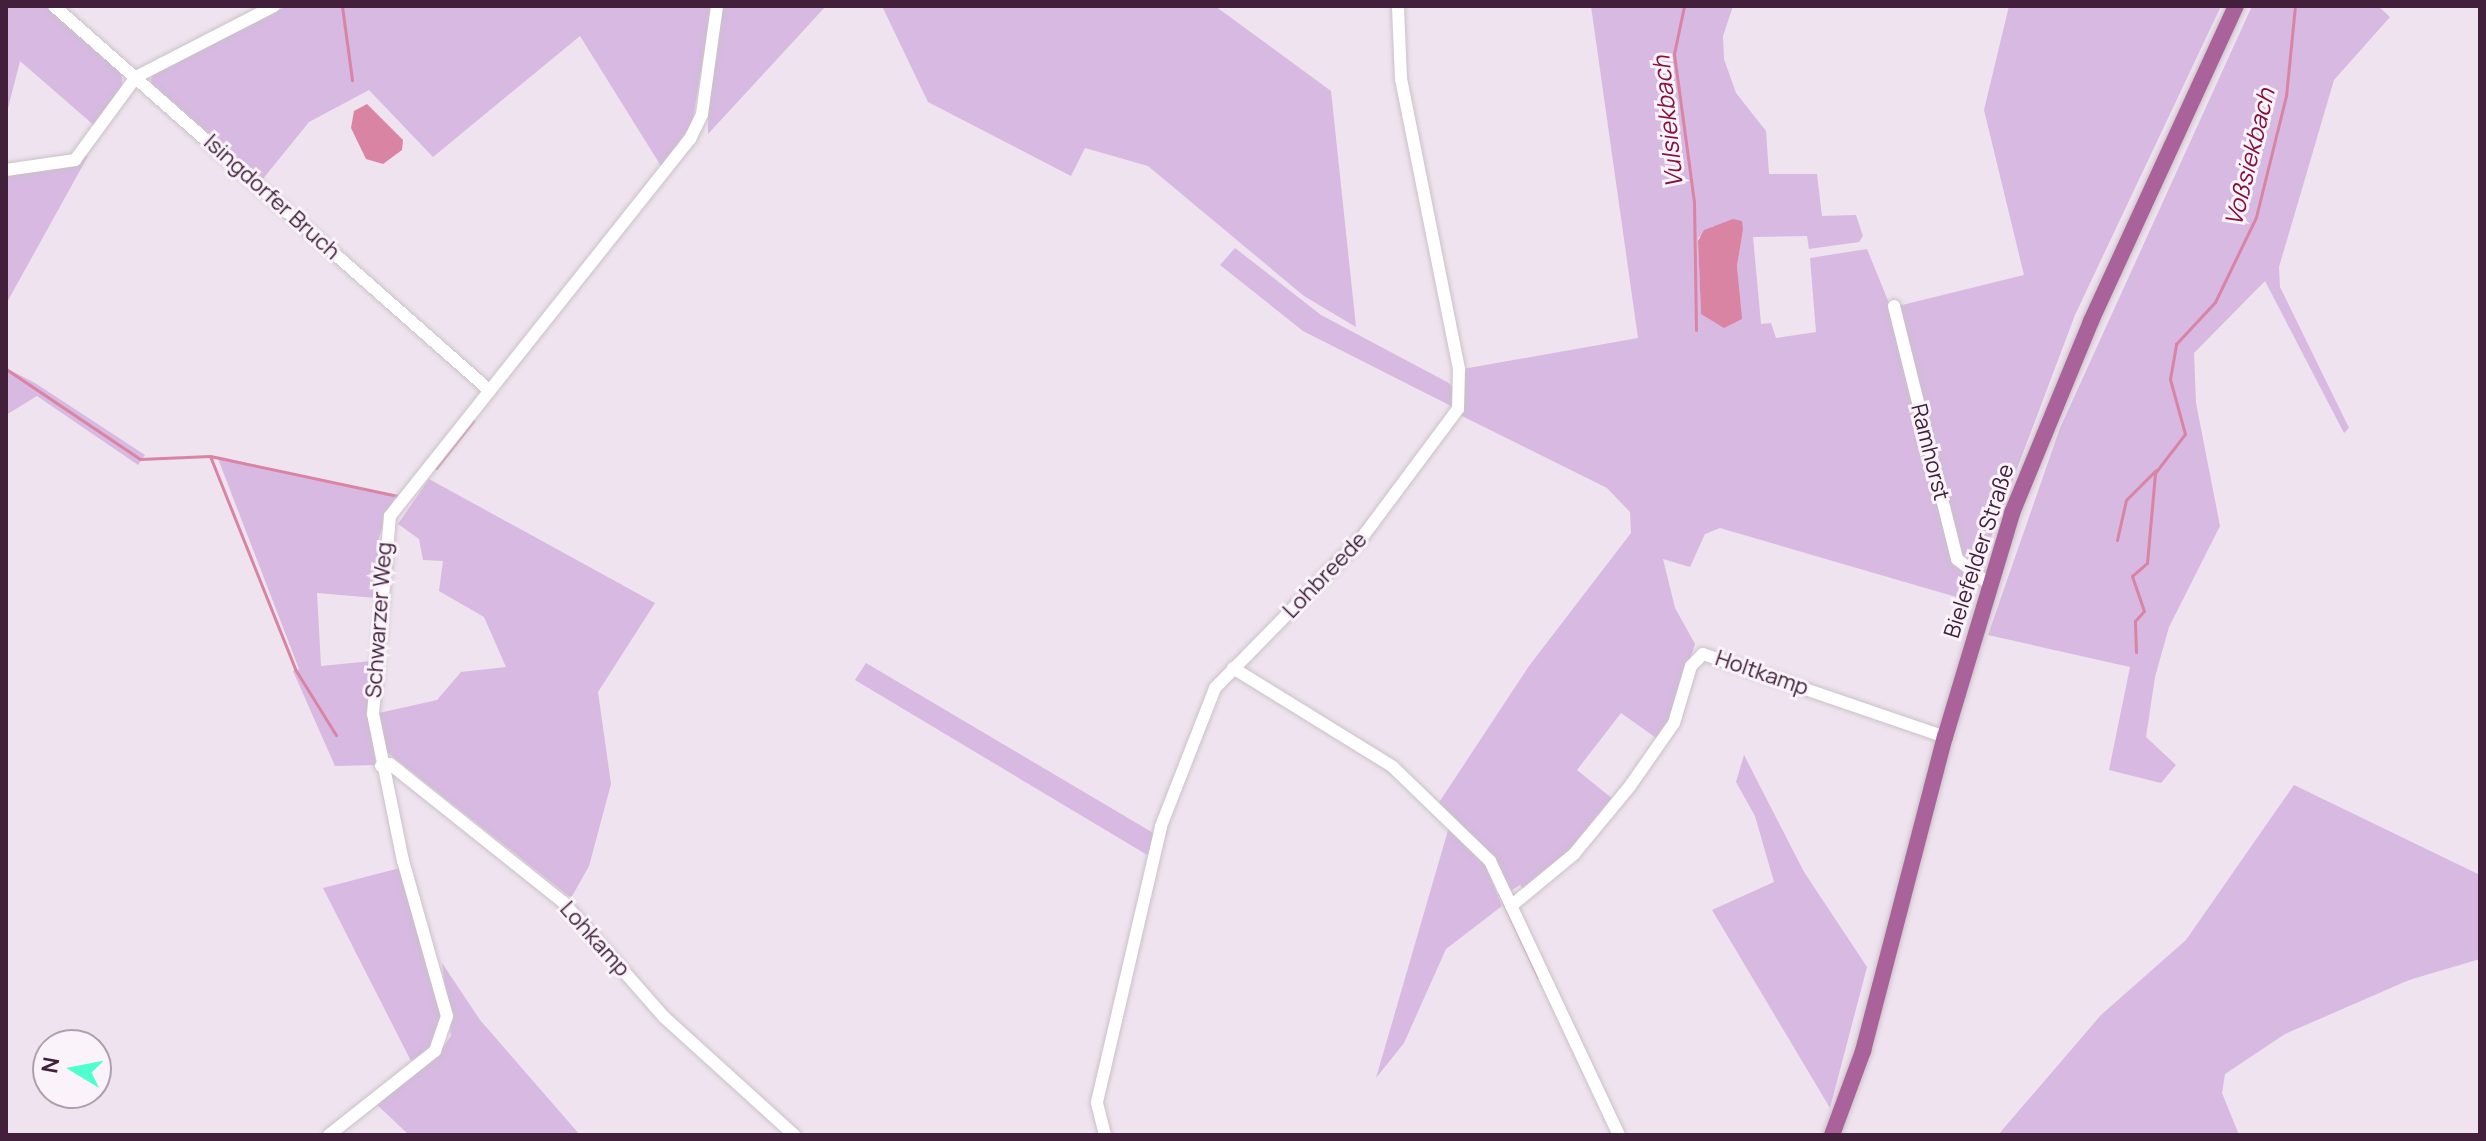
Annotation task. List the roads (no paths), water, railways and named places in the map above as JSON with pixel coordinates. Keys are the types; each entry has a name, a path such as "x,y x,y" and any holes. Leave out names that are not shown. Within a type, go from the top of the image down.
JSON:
{"main road":[{"name":"Bielefelder Straße","path":"1832,1135 1863,1051 1988,583 2053,409 2236,6"}],"street":[{"name":"Isingdorfer Bruch","path":"54,6 489,390"},
{"path":"6,170 75,160 136,77 274,6"},
{"name":"Schwarzer Weg","path":"329,1135 435,1051 445,1034 447,1016 381,766 373,714 390,516 690,139 702,114 717,6"},
{"name":"Lohbreede","path":"1105,1135 1100,1087 1161,826 1208,702 1233,668 1361,539 1458,409 1459,369 1401,79 1398,6"},
{"name":"Ramhorst","path":"1894,306 1957,559 1988,583"},
{"name":"Holtkamp","path":"1511,906 1574,854 1630,786 1674,723 1691,666 1703,654 1945,737"},
{"path":"1233,668 1407,779 1490,861 1619,1135"},
{"name":"Lohkamp","path":"381,766 390,764 563,902 664,1017 794,1135"}],"waterway":[{"path":"342,6 352,80"},
{"name":"Vulsiekbach","path":"1684,6 1674,54 1694,202 1696,330"},
{"name":"Voßsiekbach","path":"2136,652 2135,621 2144,611 2132,576 2147,563 2155,473 2185,434 2170,379 2176,344 2215,302 2256,217 2286,96 2295,6"},
{"path":"6,369 140,459 210,456 295,669 336,735"},
{"path":"436,468 473,421"},
{"path":"210,456 398,496"},
{"name":"Voßsiekbach","path":"2117,540 2126,500 2156,470"},
{"path":"1499,893 1538,977"}]}
